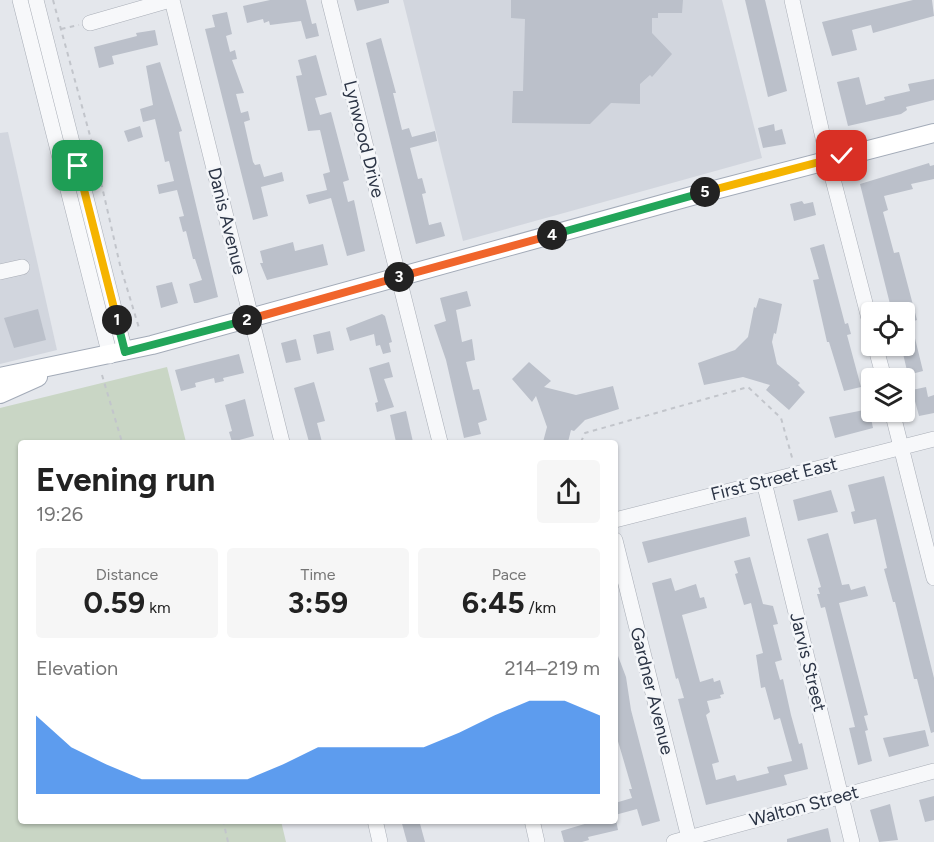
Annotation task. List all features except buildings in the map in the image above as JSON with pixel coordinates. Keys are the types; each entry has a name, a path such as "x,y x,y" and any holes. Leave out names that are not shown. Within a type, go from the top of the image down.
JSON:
{"main road":[{"path":"0,377 118,354 934,133"},
{"path":"0,394 64,365"}],"street":[{"path":"20,0 118,354"},
{"path":"36,0 118,354"},
{"path":"90,23 171,0"},
{"name":"Danis Avenue","path":"171,0 281,440"},
{"name":"Lynwood Drive","path":"329,0 439,440"},
{"path":"796,1 828,160 865,302"},
{"path":"0,272 22,267"},
{"path":"895,422 934,578"},
{"name":"First Street East","path":"618,519 934,439"},
{"name":"Jarvis Street","path":"764,482 852,842"},
{"name":"Gardner Avenue","path":"618,553 684,841"},
{"name":"Walton Street","path":"684,841 934,771"},
{"path":"376,824 380,842"},
{"path":"533,824 537,842"}],"path":[{"path":"53,0 92,143 120,265 139,328"},
{"path":"61,29 90,23"},
{"path":"102,375 121,440"},
{"path":"582,440 585,433 748,387 781,418 797,474"},
{"path":"224,824 228,842"}],"shaded area":[{"path":"403,0 722,0 762,158 463,241"},
{"path":"8,132 57,350 0,364 0,133"}],"green space":[{"path":"167,367 185,440 18,440 18,824 282,824 286,842 0,842 0,408"}],"route":[{"path":"78,166 125,352 842,156"}]}
